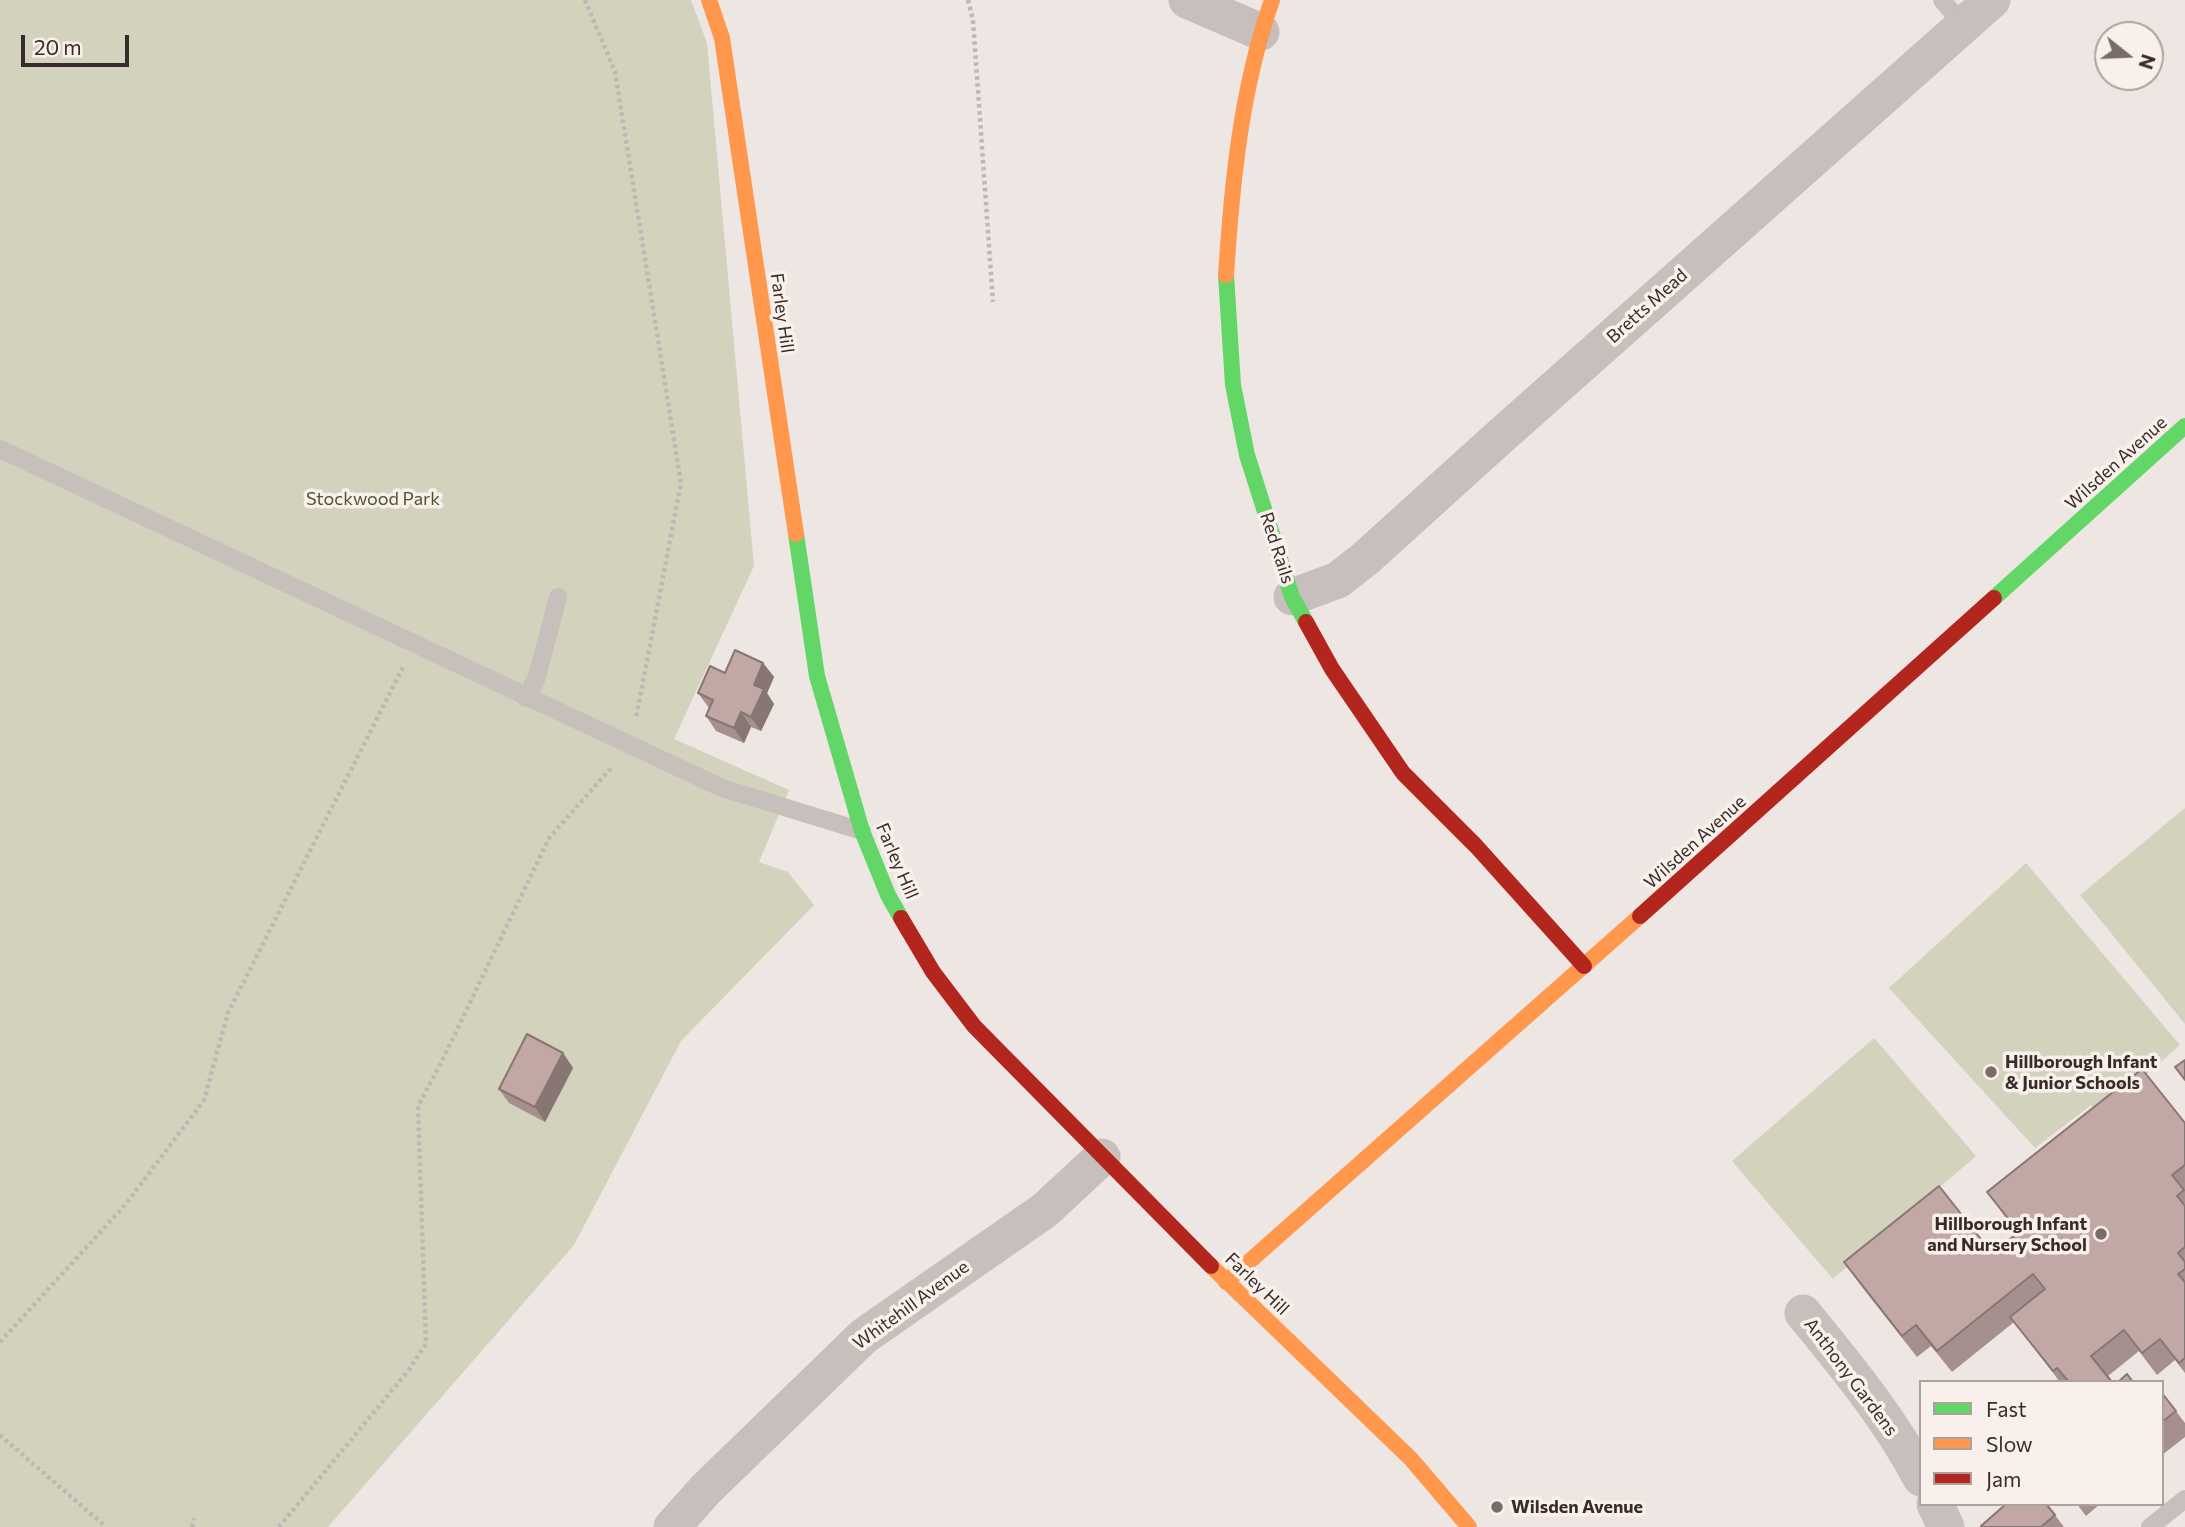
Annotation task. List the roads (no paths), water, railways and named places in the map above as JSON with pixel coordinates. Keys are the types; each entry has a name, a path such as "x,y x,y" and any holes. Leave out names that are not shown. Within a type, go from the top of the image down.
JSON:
{"street":[{"name":"Farley Hill","path":"709,0 722,38 817,676 863,831 888,895 933,972 974,1026 1226,1282 1411,1459 1469,1527"},
{"name":"Red Rails","path":"1187,0 1266,16 1250,73 1231,196 1226,280 1233,386 1247,456 1292,597 1332,669 1403,773 1476,846 1584,966"},
{"name":"Bretts Mead","path":"1292,597 1338,580 1366,558 1953,13 1993,0"},
{"name":"Wilsden Avenue","path":"1226,1282 1584,966 2185,426"},
{"name":"Whitehill Avenue","path":"672,1527 706,1489 864,1336 1045,1210 1102,1157"},
{"name":"Anthony Gardens","path":"1802,1313 1872,1398 1919,1474"},
{"path":"1935,1506 1946,1527"}],"lane":[{"path":"0,449 722,788 863,831"},
{"path":"526,698 537,677 558,597"},
{"path":"2150,1527 2185,1499"}],"place":[{"name":"Hillborough Infant & Junior Schools","path":"1991,1072"},
{"name":"Hillborough Infant and Nursery School","path":"2101,1234"},
{"name":"Wilsden Avenue","path":"1497,1507"}],"park label":[{"name":"Stockwood Park","path":"373,499"}]}
